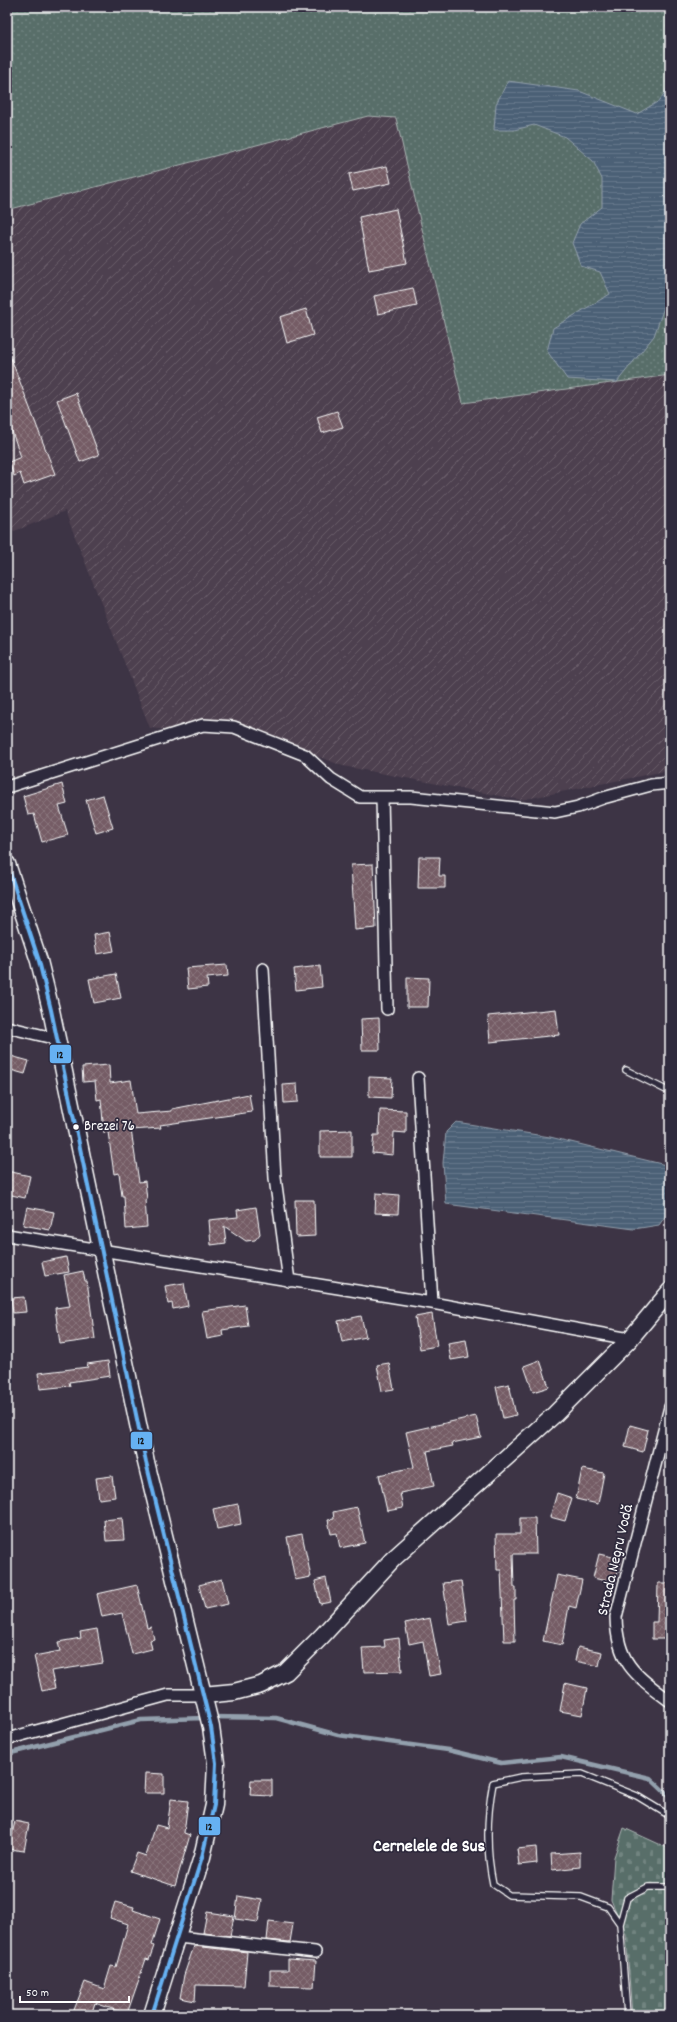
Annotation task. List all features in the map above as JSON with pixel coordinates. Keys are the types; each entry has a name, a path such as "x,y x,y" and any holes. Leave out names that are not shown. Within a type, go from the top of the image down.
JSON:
{"street":[{"path":"7,787 203,725 234,727 306,755 331,779 360,797 411,797 555,812 578,807 603,798 651,785 670,782"},
{"path":"382,798 386,1009"},
{"path":"7,864 39,962 146,1462 211,1727 216,1763 214,1805 202,1856 178,1937 152,2015"},
{"path":"263,969 275,1178 289,1281"},
{"path":"7,1027 56,1039"},
{"path":"418,1078 432,1303"},
{"path":"7,1235 432,1303 630,1339"},
{"path":"7,1739 168,1694 203,1695 234,1692 261,1685 286,1672 322,1636 393,1559 555,1414 630,1339 670,1293"},
{"name":"Strada Negru Vodă","path":"670,1407 668,1422 616,1617 617,1637 622,1654 630,1667 643,1681 670,1701"},
{"path":"178,1937 315,1952"}],"lane":[{"path":"626,1070 670,1092"},
{"path":"620,1924 608,1907 581,1897 509,1896 493,1884 488,1863 490,1801 493,1782 521,1776 582,1774 636,1796 670,1816"},
{"path":"627,2015 620,1924 627,1898 648,1887 670,1887"}],"shaded area":[{"path":"368,116 397,118 463,403 670,375 670,770 521,800 343,766 255,732 180,731 150,728 65,511 7,534 7,210"}],"green space":[{"path":"7,7 670,7 670,375 463,403 396,118 368,116 7,210"},
{"path":"624,1828 670,1849 670,2015 632,2015 626,1935 611,1900 614,1857"}],"water":[{"path":"508,81 579,91 637,114 659,101 670,85 670,290 654,336 617,382 567,379 547,351 553,328 610,294 600,272 581,266 572,243 580,224 602,207 602,179 593,161 565,137 534,125 514,130 494,130 496,104"},
{"path":"456,1122 550,1137 670,1166 670,1210 659,1225 634,1229 446,1204 443,1163 446,1132"}],"building":[{"path":"387,166 391,183 353,191 349,174"},
{"path":"396,209 407,263 369,270 359,217"},
{"path":"413,288 417,306 378,314 374,296"},
{"path":"306,309 313,335 287,343 280,317"},
{"path":"7,348 55,474 24,485 20,473 14,476 9,462 21,457 7,418"},
{"path":"76,393 99,455 80,462 57,400"},
{"path":"337,411 343,427 322,433 317,417"},
{"path":"62,784 67,804 59,806 68,835 42,842 34,814 28,815 23,796"},
{"path":"103,795 113,828 96,833 86,800"},
{"path":"419,857 440,857 439,876 445,876 445,888 418,888"},
{"path":"373,864 376,928 355,930 351,865"},
{"path":"110,932 114,951 97,954 94,935"},
{"path":"227,965 228,976 207,978 208,987 188,989 186,968"},
{"path":"320,966 322,987 296,990 294,969"},
{"path":"116,974 121,998 94,1003 89,979"},
{"path":"407,977 429,978 428,1007 407,1007"},
{"path":"556,1009 559,1035 490,1042 488,1016"},
{"path":"379,1018 380,1050 362,1050 361,1019"},
{"path":"7,1055 29,1061 25,1074 7,1069"},
{"path":"109,1065 110,1083 131,1080 136,1114 172,1111 172,1109 249,1094 252,1112 160,1125 161,1128 131,1130 139,1182 145,1181 147,1227 126,1229 124,1196 122,1196 119,1173 114,1174 108,1132 104,1133 101,1099 97,1100 95,1081 83,1082 82,1067"},
{"path":"369,1077 392,1078 391,1098 369,1097"},
{"path":"297,1084 298,1102 284,1103 283,1085"},
{"path":"380,1110 406,1111 406,1133 394,1132 393,1155 372,1153 374,1135 379,1135"},
{"path":"352,1130 352,1157 320,1157 320,1131"},
{"path":"7,1171 30,1176 25,1198 7,1194"},
{"path":"376,1193 399,1195 398,1214 375,1213"},
{"path":"295,1200 314,1200 315,1236 296,1237"},
{"path":"27,1207 54,1212 50,1230 23,1225"},
{"path":"256,1207 260,1234 255,1240 246,1241 224,1226 226,1243 211,1245 209,1220 238,1217 237,1210"},
{"path":"66,1257 69,1272 45,1276 42,1262"},
{"path":"83,1271 85,1281 87,1281 95,1339 60,1344 55,1308 70,1306 64,1275"},
{"path":"184,1283 188,1306 173,1309 172,1303 168,1304 165,1286"},
{"path":"24,1297 26,1312 13,1313 11,1298"},
{"path":"245,1305 248,1326 222,1330 223,1336 207,1339 202,1311"},
{"path":"432,1314 437,1346 420,1349 415,1317"},
{"path":"361,1316 366,1337 342,1342 338,1321"},
{"path":"466,1340 469,1357 451,1360 448,1343"},
{"path":"540,1360 549,1387 533,1392 524,1366"},
{"path":"108,1361 110,1376 69,1382 70,1386 40,1389 38,1373 88,1367 87,1364"},
{"path":"389,1363 394,1389 382,1391 377,1365"},
{"path":"509,1384 516,1415 503,1418 496,1387"},
{"path":"476,1416 481,1437 452,1443 453,1446 427,1451 434,1486 400,1493 403,1508 387,1511 379,1475 414,1467 406,1432"},
{"path":"630,1425 648,1430 643,1452 625,1447"},
{"path":"582,1469 604,1473 598,1504 576,1499"},
{"path":"112,1476 115,1497 99,1499 96,1478"},
{"path":"557,1493 572,1498 565,1521 550,1517"},
{"path":"238,1504 241,1524 217,1529 213,1509"},
{"path":"357,1507 365,1543 340,1548 337,1533 331,1534 328,1520 334,1519 333,1512"},
{"path":"122,1518 124,1540 106,1541 104,1520"},
{"path":"520,1518 535,1518 536,1554 513,1554 514,1587 516,1587 516,1600 514,1600 515,1641 504,1641 501,1570 497,1570 496,1534 520,1534"},
{"path":"302,1534 311,1577 295,1580 287,1537"},
{"path":"599,1554 621,1559 615,1583 593,1578"},
{"path":"557,1575 582,1580 576,1608 569,1606 562,1645 543,1641"},
{"path":"326,1578 331,1602 320,1604 315,1581"},
{"path":"222,1579 228,1604 205,1609 199,1585"},
{"path":"461,1581 467,1621 449,1624 443,1583"},
{"path":"658,1583 670,1583 670,1639 652,1639 652,1622 657,1622"},
{"path":"137,1585 147,1628 151,1627 154,1639 150,1640 152,1649 132,1654 122,1613 102,1617 97,1594"},
{"path":"430,1618 441,1674 429,1676 423,1641 409,1644 405,1623"},
{"path":"97,1629 103,1663 51,1671 55,1688 42,1691 34,1656 60,1651 58,1642 81,1638 80,1632"},
{"path":"399,1638 402,1671 364,1672 362,1648 385,1647 384,1640"},
{"path":"578,1647 602,1652 599,1666 575,1661"},
{"path":"565,1683 587,1688 582,1715 560,1711"},
{"path":"145,1773 164,1774 164,1793 144,1793"},
{"path":"251,1780 272,1780 272,1796 250,1795"},
{"path":"171,1799 188,1801 184,1833 190,1835 175,1886 130,1871 137,1853 146,1856 156,1825 167,1828"},
{"path":"15,1821 29,1824 24,1851 9,1849"},
{"path":"536,1847 537,1863 519,1865 517,1849"},
{"path":"580,1852 580,1867 552,1870 551,1854"},
{"path":"238,1896 262,1900 258,1922 235,1919"},
{"path":"115,1902 134,1907 133,1910 160,1919 152,1945 154,1946 149,1960 146,1959 127,2014 95,2003 91,2015 72,2015 85,1982 104,1989 111,1966 116,1967 128,1924 110,1918"},
{"path":"207,1912 234,1916 230,1936 203,1933"},
{"path":"269,1921 293,1924 290,1942 267,1940"},
{"path":"194,1946 247,1952 244,1986 196,1985 195,2001 180,1998 184,1975"},
{"path":"288,1959 316,1961 314,1987 270,1986 270,1970 288,1970"}],"waterway":[{"path":"212,1717 276,1718 338,1735 448,1750 501,1763 561,1757 650,1778 670,1797"},
{"path":"7,1754 141,1720 205,1718"}],"transit line":[{"name":"12","path":"7,864 39,961 51,1010 146,1462 211,1727 216,1763 214,1805 202,1857 152,2015"}],"place":[{"name":"Brezei 76","path":"76,1127"}],"district":[{"name":"Cernelele de Sus","path":"429,1847"}]}
